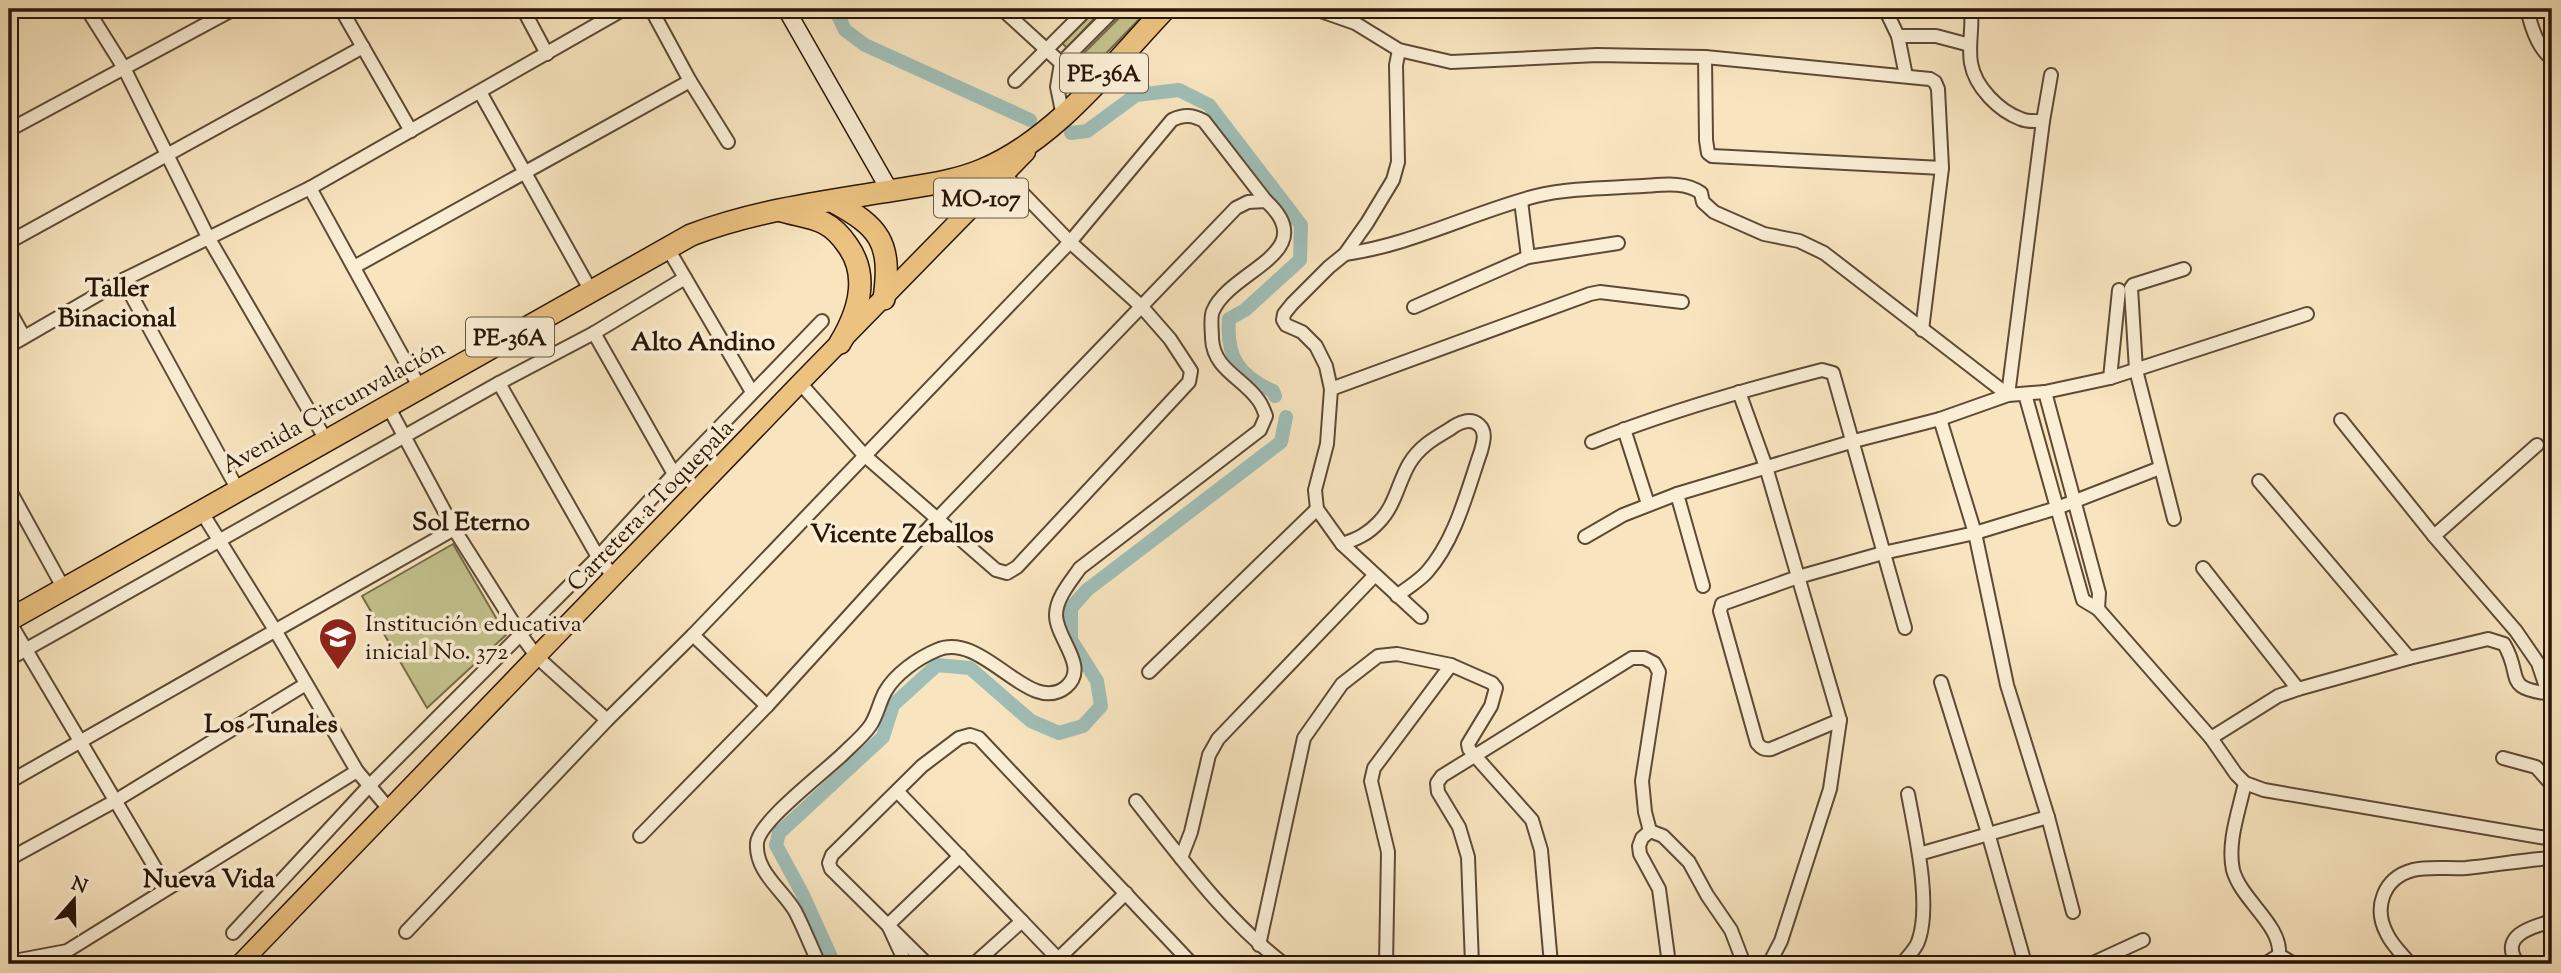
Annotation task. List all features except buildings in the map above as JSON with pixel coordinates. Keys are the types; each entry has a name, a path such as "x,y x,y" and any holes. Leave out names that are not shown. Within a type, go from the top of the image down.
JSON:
{"highway":[{"name":"Avenida Circunvalación","path":"9,620 667,247 730,220 945,181 982,170 1043,135 1165,9"},
{"path":"832,201 859,216 875,230 884,250 887,272 884,299"},
{"path":"776,210 824,223 842,237 856,257 861,275 860,293 853,321 840,343"}],"main road":[{"path":"786,9 890,191"},
{"name":"Avenida Circunvalación","path":"920,261 1043,135"},
{"name":"Carretera a Toquepala","path":"240,964 920,261"}],"street":[{"path":"87,9 124,68 208,237 326,440"},
{"path":"9,130 234,9"},
{"path":"341,9 411,131"},
{"path":"523,9 547,54"},
{"path":"9,346 123,280 310,188 624,9"},
{"path":"651,9 690,81 728,142"},
{"path":"1002,9 1060,63"},
{"path":"1015,80 1087,9"},
{"path":"1063,116 1057,87 1060,63 1115,9"},
{"path":"1315,9 1355,23 1399,50 1451,62 1597,55 1705,57 1930,79 1937,86 1942,167 1922,330"},
{"path":"1546,9 1667,11"},
{"path":"1885,9 1898,36 1906,76"},
{"path":"1971,9 1972,66 1978,82 2005,111 2022,120 2043,121"},
{"path":"2527,9 2536,36 2545,53 2552,59"},
{"path":"1898,36 1936,36 1970,45"},
{"path":"9,242 363,47"},
{"path":"1399,50 1396,65 1398,162 1393,180 1345,254 1292,304 1283,320 1286,325 1302,332 1316,346 1326,366 1331,390 1327,444 1315,490 1317,509 1342,544 1421,617"},
{"path":"1705,57 1706,140 1708,153 1712,156 1942,167"},
{"path":"2008,395 2051,75"},
{"path":"354,267 690,81"},
{"path":"480,92 591,291"},
{"path":"406,932 607,720 693,635 1070,242 1172,120 1195,116 1204,121 1266,201 1280,213 1285,229 1279,248 1269,260 1236,283 1212,311 1212,341 1218,361 1259,400 1266,416 1261,430 1080,568 1063,593 1056,613 1060,636 1075,662 1075,674 1066,687 1050,693 1030,689 972,650 955,646 939,649 904,670 885,690 870,726 764,825 757,842 761,866 795,910 819,964"},
{"path":"800,383 864,455 996,570 1007,573 1017,568 1189,382 1191,375 1189,366 1142,307 1070,242 1004,174"},
{"path":"1345,254 1377,250 1538,195 1611,188 1690,186 1701,193 1703,202 1713,212 1764,234 1799,241 1824,253 2008,395"},
{"path":"310,188 420,388"},
{"path":"640,836 767,706 937,519 1236,208 1248,202 1266,201"},
{"path":"1521,201 1528,257"},
{"path":"1414,307 1528,257 1618,243"},
{"path":"667,247 752,392"},
{"path":"2174,519 2136,370 2132,286 2184,269"},
{"path":"9,659 499,383 594,333 685,278"},
{"path":"123,280 238,490"},
{"path":"2110,378 2119,290"},
{"path":"1331,390 1590,294 1600,292 1682,302"},
{"path":"9,310 24,337"},
{"path":"1585,537 1648,504 1678,494 1854,441 1940,419 2008,395 2045,392 2110,378 2307,314"},
{"path":"233,933 370,785 598,557 822,321"},
{"path":"594,333 674,474"},
{"path":"1592,442 1739,392 1830,370 1854,441 1905,628"},
{"path":"499,383 598,557 614,577"},
{"path":"1739,392 1766,467 1840,720 1830,789 1781,941 1769,964"},
{"path":"2045,392 2099,593 2098,609"},
{"path":"2025,394 2083,600 2098,609 2211,738 2245,783 2264,790 2552,839"},
{"path":"388,406 454,529 521,635 537,657 607,720"},
{"path":"1940,419 1975,533 2007,685 2048,817 2073,912"},
{"path":"1342,544 1363,537 1380,521 1393,503 1409,465 1424,444 1460,422 1472,421 1479,425 1483,430 1481,451 1441,553 1426,573 1397,596"},
{"path":"2211,738 2278,696 2409,658 2487,639 2504,644 2521,688 2550,694 2538,663 2516,631 2434,536 2341,421"},
{"path":"1624,429 1648,504"},
{"path":"2434,536 2537,445"},
{"path":"1840,720 1771,749 1765,750 1757,743 1721,607 1725,602 1798,577 1883,553 1975,533 2057,508 2160,468"},
{"path":"2259,481 2409,658"},
{"path":"9,489 64,589"},
{"path":"1678,494 1703,586"},
{"path":"1149,672 1317,509"},
{"path":"201,511 275,630 357,771 389,809"},
{"path":"9,782 454,529"},
{"path":"2203,569 2298,690"},
{"path":"1181,858 1191,832 1209,755 1218,739 1376,575"},
{"path":"9,620 167,888"},
{"path":"693,635 767,706"},
{"path":"1259,945 1308,730 1342,684 1378,656 1397,653 1451,665 1492,682 1496,688 1491,706 1468,744 1469,749 1532,820 1541,850 1551,964"},
{"path":"1472,964 1468,857 1459,827 1436,788 1437,783 1442,776 1632,658 1654,663 1659,672 1642,781 1650,831"},
{"path":"1386,964 1388,852 1371,781 1374,768 1451,665"},
{"path":"1941,682 2024,960"},
{"path":"9,859 115,801 306,684"},
{"path":"927,964 831,869 829,863 832,855 922,766 959,738 974,736 1192,964"},
{"path":"2502,758 2536,767 2552,785"},
{"path":"9,961 34,961 67,951 357,771"},
{"path":"2245,783 2231,848 2234,872 2244,891 2277,937 2279,955"},
{"path":"897,791 1061,962 1126,893"},
{"path":"1902,964 1917,944 1923,917 1919,854 1908,794"},
{"path":"1136,801 1181,858 1259,945 1284,964"},
{"path":"1919,854 2048,817"},
{"path":"1650,831 1642,838 1640,854 1659,889 1669,964"},
{"path":"1650,831 1663,835 1689,862 1731,930 1744,964"},
{"path":"888,925 960,856"},
{"path":"2410,964 2387,934 2381,916 2380,902 2384,890 2398,877 2413,870 2465,868 2552,858"},
{"path":"974,964 1022,921"},
{"path":"2518,964 2512,956 2512,944 2519,933 2532,926 2552,921"},
{"path":"888,925 906,964"},
{"path":"2091,964 2143,940"},
{"path":"2265,964 2279,955"},
{"path":"2279,955 2294,964"}],"shaded area":[{"path":"1095,9 1103,9 1067,48 1062,43"},
{"path":"1128,9 1149,9 1087,73 1076,61"},
{"path":"453,544 506,635 427,708 362,596"}],"waterway":[{"path":"835,9 845,30 865,45 1030,120"},
{"path":"1071,133 1087,131 1136,95 1179,90 1209,105 1301,225 1300,260 1245,310 1229,319 1230,344 1237,363 1251,379 1273,391 1275,396"},
{"path":"834,964 802,893 776,845 779,833 883,737 893,705 937,665 970,668 1031,721 1059,733 1083,726 1101,706 1097,681 1071,640 1071,608 1087,590 1281,442 1286,417"}],"place":[{"name":"Institución educativa inicial No. 372","path":"338,671"}],"district":[{"name":"Taller Binacional","path":"117,302"},
{"name":"Alto Andino","path":"703,341"},
{"name":"Sol Eterno","path":"471,521"},
{"name":"Vicente Zeballos","path":"902,533"},
{"name":"Los Tunales","path":"271,723"},
{"name":"Nueva Vida","path":"209,878"}]}
